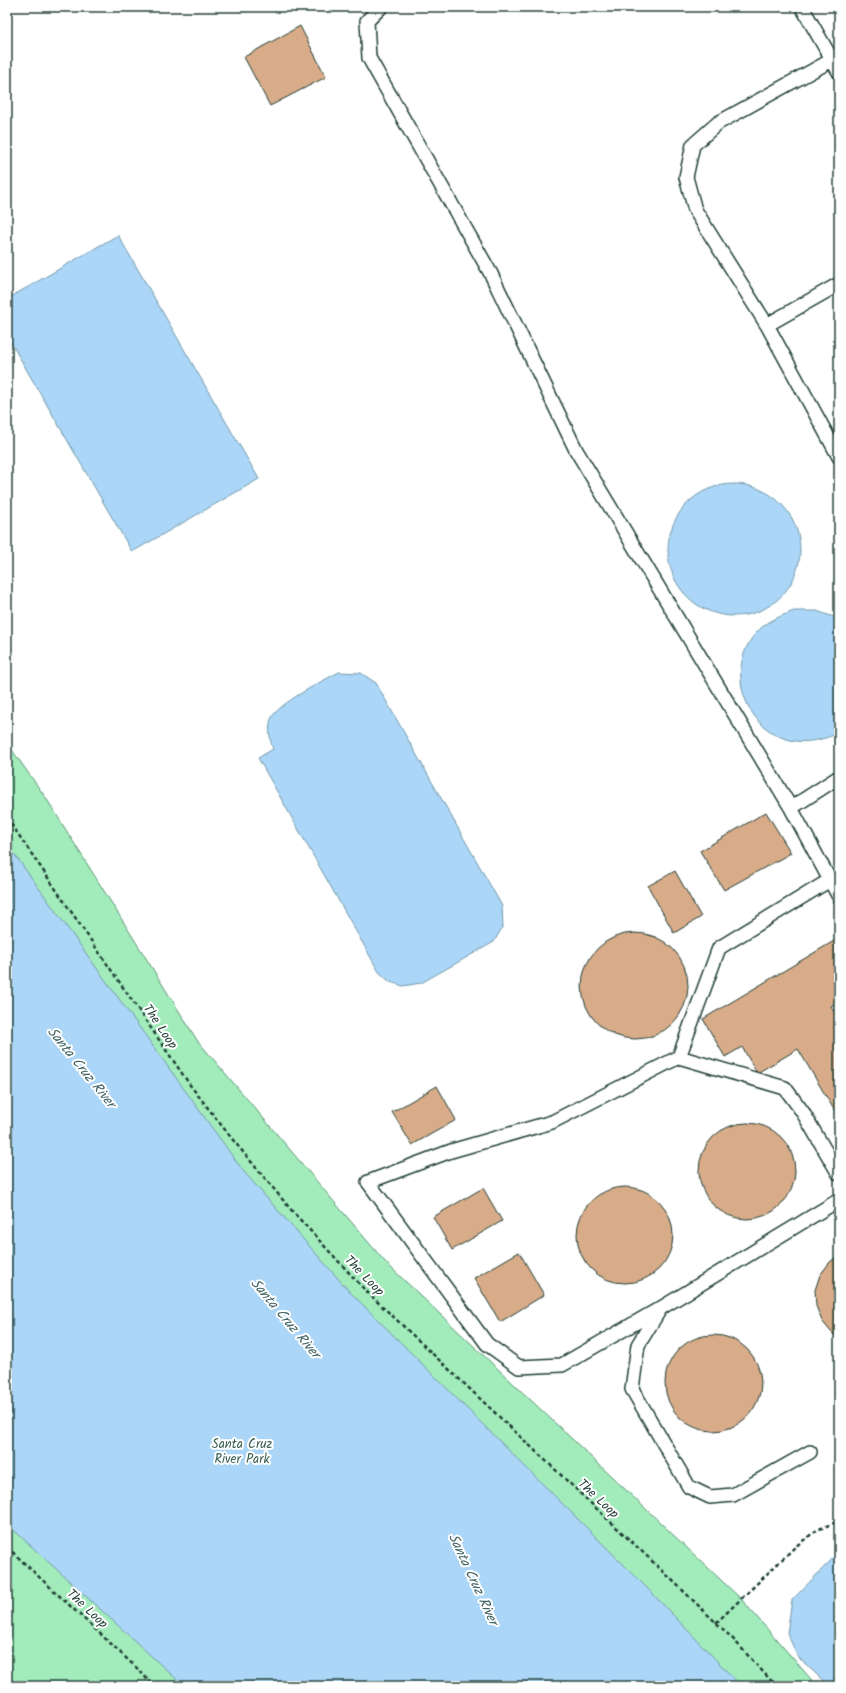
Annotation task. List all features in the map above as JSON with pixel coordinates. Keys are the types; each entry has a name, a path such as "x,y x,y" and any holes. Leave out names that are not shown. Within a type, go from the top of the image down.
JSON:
{"lane":[{"path":"381,7 367,21 369,58 491,274 576,450 791,808 839,897"},
{"path":"802,7 839,72"},
{"path":"832,60 718,123 693,145 686,177 695,210 767,325 839,457"},
{"path":"767,325 839,284"},
{"path":"791,808 839,777"},
{"path":"679,1058 719,948 830,880"},
{"path":"839,1174 802,1111 785,1088 679,1058 552,1122 451,1151 368,1182 487,1344 519,1367 562,1365 661,1308 839,1200"},
{"path":"661,1308 638,1345 632,1389 689,1487 710,1497 733,1495 810,1452"}],"path":[{"name":"The Loop","path":"7,818 190,1085 232,1140 293,1212 365,1290 716,1623 776,1686"},
{"path":"716,1623 796,1546 817,1530 839,1521"},
{"name":"The Loop","path":"7,1547 140,1671 153,1686"}],"green space":[{"name":"Santa Cruz River","path":"7,743 46,798 197,1040 386,1263 741,1599 817,1686 7,1686"}],"water":[{"path":"118,235 259,479 132,552 7,336 7,299"},
{"path":"734,484 759,489 776,499 785,508 795,525 800,550 795,575 785,592 776,601 759,611 734,616 709,611 692,601 683,592 673,575 668,550 673,525 683,508 692,499 709,489"},
{"path":"794,611 817,611 839,619 839,733 823,739 812,741 795,741 778,736 764,726 753,713 745,698 741,682 741,665 746,649 755,634 778,617"},
{"path":"339,672 361,673 376,683 502,906 503,926 494,942 421,983 403,986 390,982 379,972 258,758 273,749 270,739 270,726 271,719 275,713 291,699"},
{"name":"Santa Cruz River","path":"7,844 244,1172 349,1291 650,1591 741,1686 184,1686 7,1524"},
{"path":"839,1552 839,1686 829,1686 798,1657 787,1633 792,1600"}],"building":[{"path":"300,26 326,77 270,106 244,57"},
{"path":"766,812 791,853 724,890 700,851"},
{"path":"675,871 701,917 674,933 648,886"},
{"path":"635,933 655,937 673,948 684,966 688,986 684,1006 673,1024 655,1035 635,1039 615,1035 597,1024 586,1006 582,986 586,966 597,948 615,937"},
{"path":"839,938 839,1002 831,1006 839,1020 839,1118 798,1049 757,1073 742,1047 725,1057 703,1019"},
{"path":"437,1086 456,1120 412,1145 392,1112"},
{"path":"747,1123 766,1126 781,1137 792,1152 795,1171 792,1190 781,1205 766,1216 747,1219 728,1216 713,1205 702,1190 699,1171 702,1152 713,1137 728,1126"},
{"path":"625,1187 643,1190 659,1201 670,1217 673,1235 670,1253 659,1269 643,1280 625,1283 607,1280 591,1269 580,1253 577,1235 580,1217 591,1201 607,1190"},
{"path":"483,1188 502,1221 452,1250 433,1217"},
{"path":"519,1252 544,1295 500,1322 474,1278"},
{"path":"839,1255 839,1338 832,1333 822,1321 816,1306 815,1290 820,1275 830,1262"},
{"path":"713,1335 732,1338 747,1349 758,1364 761,1383 758,1402 747,1417 732,1428 713,1431 694,1428 679,1417 668,1402 665,1383 668,1364 679,1349 694,1338"}],"park label":[{"name":"Santa Cruz River Park","path":"242,1450"}]}
